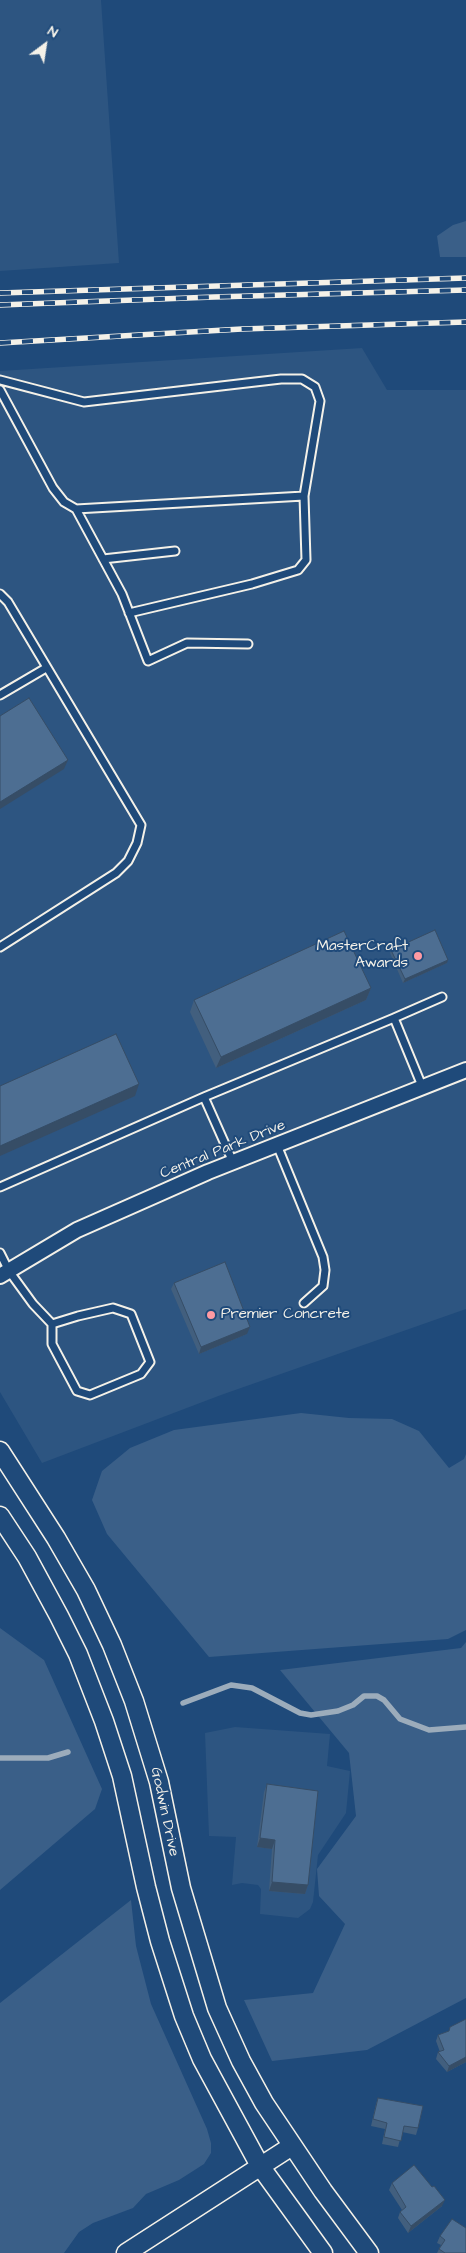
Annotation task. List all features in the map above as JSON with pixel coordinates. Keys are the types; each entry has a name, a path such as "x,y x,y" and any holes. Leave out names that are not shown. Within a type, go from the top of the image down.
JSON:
{"street":[{"name":"Central Park Drive","path":"4,1273 76,1230 233,1162 466,1070"},
{"name":"Godwin Drive","path":"0,1450 56,1538 86,1590 112,1645 134,1701 152,1758 181,1888 217,2008 260,2094 292,2146 369,2253"},
{"path":"0,1516 27,1557 59,1616 78,1654 104,1721 122,1776 146,1887 160,1941 184,2016 202,2059 260,2166 323,2253"},
{"path":"126,2253 292,2146"}],"lane":[{"path":"0,380 84,402 281,379 302,379 315,387 320,401 304,496 306,560 298,570 252,584 129,613"},
{"path":"0,390 53,488 64,502 76,509 122,594 148,661 187,643 248,644"},
{"path":"76,509 304,496"},
{"path":"103,559 175,551"},
{"path":"0,594 8,602 141,824 136,843 128,861 116,873 0,947"},
{"path":"0,695 46,668"},
{"path":"0,1187 204,1097 442,997"},
{"path":"394,1018 422,1086"},
{"path":"204,1097 233,1162"},
{"path":"277,1145 324,1264 323,1286 304,1303"},
{"path":"0,1253 4,1273 52,1324 52,1344 77,1391 90,1395 141,1374 150,1362 131,1314 113,1308 52,1324"}],"shaded area":[{"path":"0,0 101,0 119,263 0,271"},
{"path":"466,221 466,257 440,257 437,236 453,225"},
{"path":"362,348 387,390 466,390 466,1309 221,1395 42,1463 0,1392 0,371"},
{"path":"301,1413 349,1418 392,1419 419,1431 449,1468 464,1459 466,1454 466,1630 448,1639 209,1657 107,1534 92,1500 102,1471 130,1448 174,1430"},
{"path":"0,1628 44,1660 102,1789 95,1809 0,1890"},
{"path":"466,1642 466,1998 367,2050 272,2061 244,2000 313,1993 345,1924 319,1896 317,1869 356,1816 349,1753 280,1670 461,1648"},
{"path":"235,1727 330,1734 327,1766 350,1771 346,1813 318,1855 313,1902 310,1909 298,1918 260,1914 261,1889 258,1885 242,1883 232,1885 236,1837 209,1836 205,1733"},
{"path":"131,1900 136,1946 151,2004 207,2129 211,2143 211,2153 204,2164 179,2180 146,2194 133,2208 93,2223 79,2232 64,2253 0,2253 0,2003"}],"building":[{"path":"29,698 68,760 0,802 0,716"},
{"name":"MasterCraft Awards","path":"435,930 448,960 405,979 391,950"},
{"path":"344,931 371,988 221,1057 194,1000"},
{"path":"116,1034 139,1084 0,1146 0,1086"},
{"name":"Premier Concrete","path":"225,1262 250,1327 201,1347 174,1283"},
{"path":"267,1784 318,1791 308,1885 272,1882 275,1840 260,1838"},
{"path":"466,2019 466,2057 449,2066 438,2052 444,2050 438,2035 449,2031 450,2027"},
{"path":"378,2098 423,2106 418,2128 404,2126 401,2141 384,2137 387,2123 373,2119"},
{"path":"414,2165 445,2200 411,2226 400,2212 406,2207 392,2183"},
{"path":"452,2219 466,2228 466,2253 445,2253 439,2249 445,2240 440,2236"}],"waterway":[{"path":"183,1703 231,1685 252,1688 300,1713 311,1715 338,1711 353,1705 364,1696 377,1696 384,1700 400,1719 429,1730 466,1727"},
{"path":"0,1758 48,1758 68,1752"}],"railway":[{"path":"0,293 466,278"},
{"path":"0,305 466,290"},
{"path":"0,343 242,329 466,322"}],"place":[{"name":"MasterCraft Awards","path":"418,956"},
{"name":"Premier Concrete","path":"211,1315"}]}
